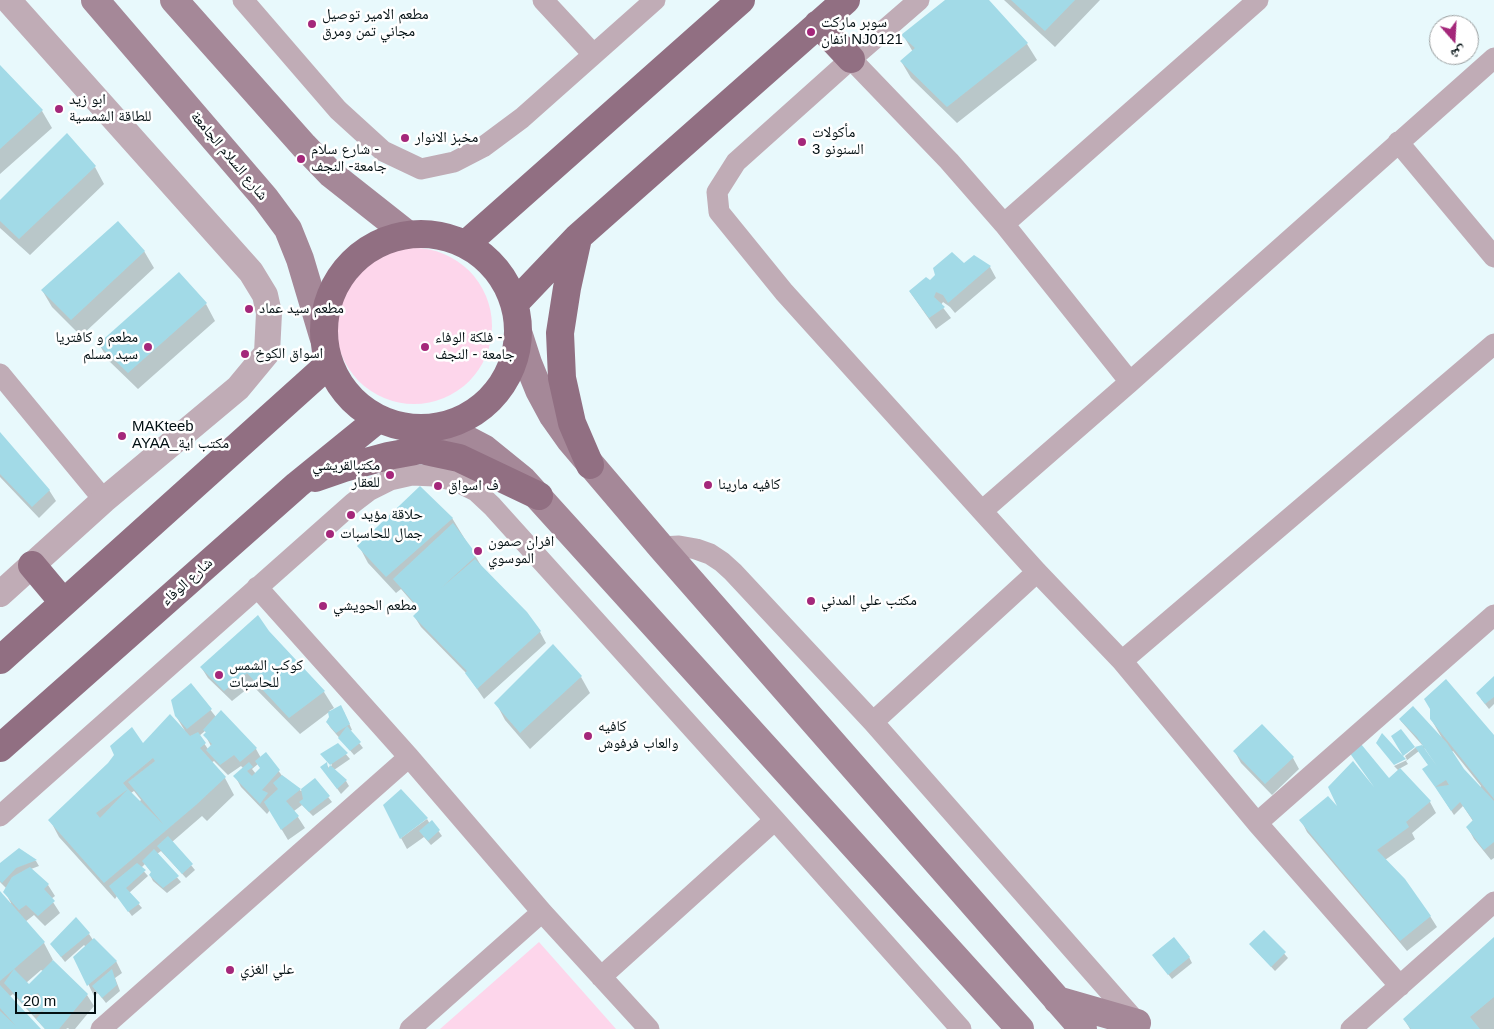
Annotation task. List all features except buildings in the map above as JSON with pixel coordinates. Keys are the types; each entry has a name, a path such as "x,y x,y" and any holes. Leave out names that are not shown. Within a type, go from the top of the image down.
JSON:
{"main road":[{"name":"شارع السلام الجامعة","path":"95,0 265,198 288,229 300,259 322,336"},
{"path":"174,0 331,174 408,234"},
{"path":"466,244 741,0"},
{"path":"515,303 578,237 846,0"},
{"path":"818,24 851,59"},
{"path":"519,335 513,366 497,393 486,405 474,414 443,427 410,429 377,420 357,406 340,387 328,365 322,336 326,307 337,281 355,259 379,243 408,234 438,235 466,244 488,259 504,280 515,303 519,335 535,381 553,416 570,440 661,547 1083,1029"},
{"path":"578,237 560,333 562,378 572,423 590,465"},
{"path":"0,660 328,365"},
{"name":"شارع الوفاء","path":"0,748 297,485 377,420"},
{"path":"443,427 485,449 522,479 539,496 1015,1026"},
{"path":"297,485 344,468 388,456 421,450 458,458 539,496"},
{"path":"32,565 63,602"},
{"path":"1057,1000 1140,1026"}],"street":[{"path":"0,594 104,500 238,388 267,354 269,313 265,295 251,272 8,0"},
{"path":"243,0 338,110 383,151 421,169 454,162 483,147 522,118 655,0"},
{"path":"543,0 593,54"},
{"path":"919,0 736,162 717,192 719,212 784,292 1037,572 1122,661 1257,823 1400,986"},
{"path":"1004,224 1258,0"},
{"path":"982,511 1494,58"},
{"path":"851,59 949,161 1004,224 1130,382"},
{"path":"1398,142 1494,257"},
{"path":"1122,661 1494,344"},
{"path":"0,374 104,500"},
{"path":"0,816 370,490 390,480 412,475 434,476 456,481 476,491 492,506 961,1029"},
{"path":"661,547 679,546 696,549 710,554 722,562 873,722 1140,1026"},
{"path":"873,722 1037,572"},
{"path":"258,588 409,757 542,912 649,1029"},
{"path":"1257,823 1494,615"},
{"path":"101,1029 409,757"},
{"path":"601,977 775,820"},
{"path":"1351,1029 1494,902"},
{"path":"410,1029 542,912"}],"shaded area":[{"path":"414,248 444,254 457,261 469,271 479,283 486,296 492,326 486,356 479,369 469,381 457,391 444,398 414,404 384,398 371,391 359,381 349,369 342,356 336,326 342,296 349,283 359,271 371,261 384,254"},
{"path":"539,942 616,1029 440,1029"}],"place":[{"name":"مطعم الامير توصيل مجاني تمن ومرق","path":"312,24"},
{"name":"سوبر ماركت انفان NJ0121","path":"811,32"},
{"name":"ابو زيد للطاقة الشمسية","path":"59,109"},
{"name":"مخبز الانوار","path":"405,138"},
{"name":"مأكولات السنونو 3","path":"802,142"},
{"name":"شارع سلام - جامعة- النجف","path":"301,159"},
{"name":"مطعم سيد عماد","path":"249,309"},
{"name":"مطعم و كافتريا سيد مسلم","path":"148,347"},
{"name":"فلكة الوفاء - جامعة - النجف","path":"425,347"},
{"name":"اسواق الكوخ","path":"245,354"},
{"name":"MAKteeb AYAA_مكتب اية","path":"122,436"},
{"name":"مكتبالقريشي للعقار","path":"390,475"},
{"name":"كافيه مارينا","path":"708,485"},
{"name":"ف اسواق","path":"438,486"},
{"name":"حلاقة مؤيد","path":"351,515"},
{"name":"جمال للحاسبات","path":"330,534"},
{"name":"افران صمون الموسوي","path":"478,551"},
{"name":"مكتب علي المدني","path":"811,601"},
{"name":"مطعم الحويشي","path":"323,606"},
{"name":"كوكب الشمس للحاسبات","path":"219,675"},
{"name":"كافيه والعاب فرفوش","path":"588,736"},
{"name":"علي الغزي","path":"230,970"}]}
